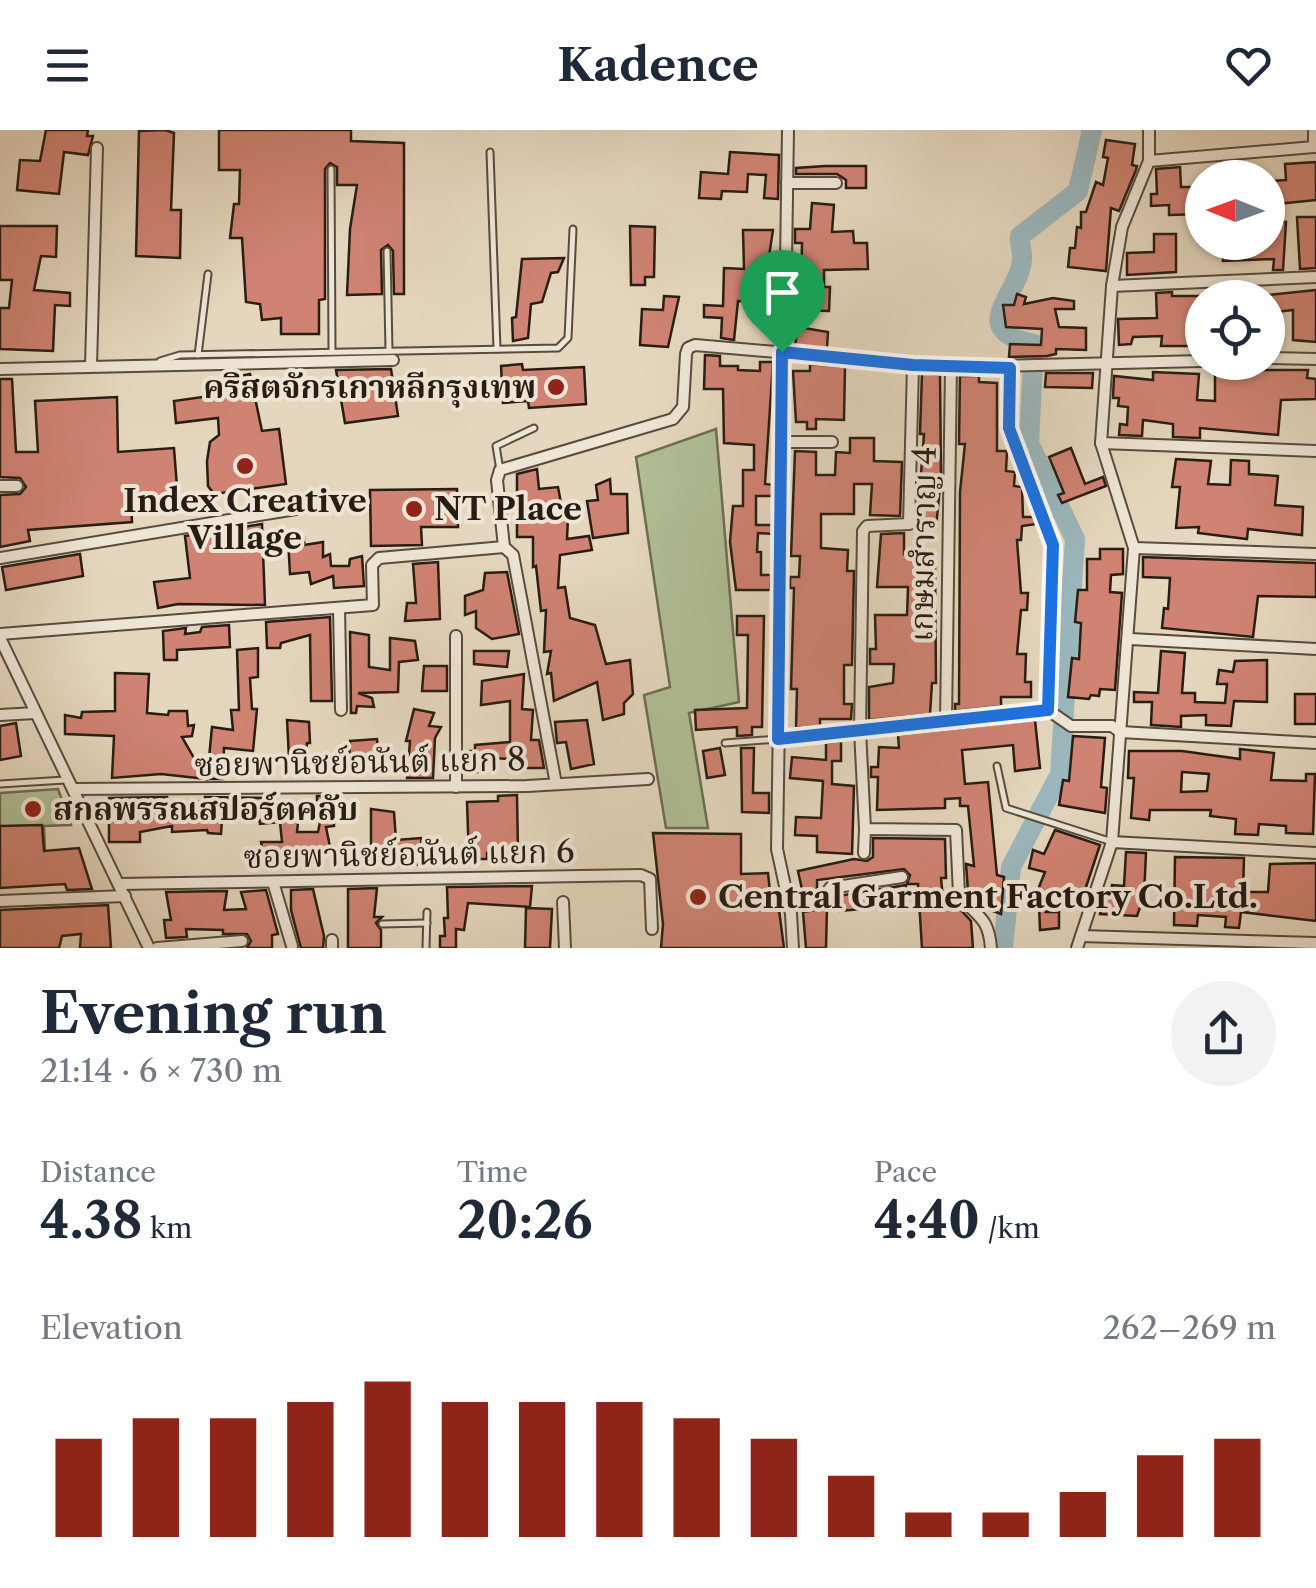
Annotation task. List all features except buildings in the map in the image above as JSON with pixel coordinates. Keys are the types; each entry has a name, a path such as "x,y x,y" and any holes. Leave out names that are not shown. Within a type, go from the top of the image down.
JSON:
{"street":[{"path":"788,130 777,849 789,904 793,948"},
{"path":"1149,130 1149,161 1122,226 1112,286 1100,443 1134,548 1130,638 1112,842 1079,942 1316,944"},
{"path":"1149,161 1315,147 1314,130"},
{"path":"91,366 96,148"},
{"path":"786,183 836,183"},
{"path":"1112,286 1316,277"},
{"path":"556,784 512,556 504,548 500,470 673,420 682,407 688,348 951,367 1185,362"},
{"path":"0,368 391,355"},
{"path":"1285,358 1316,359"},
{"path":"864,854 860,730 863,531 866,526 910,524 913,365"},
{"name":"เกษมสำราญ 4","path":"946,721 951,367"},
{"path":"1015,368 1009,428 1053,545 1048,710"},
{"path":"781,442 832,442"},
{"path":"1100,443 1316,451"},
{"path":"0,486 17,486"},
{"path":"0,558 302,508"},
{"path":"149,948 0,636 373,606 372,565 379,558 504,548"},
{"path":"1134,548 1316,554"},
{"path":"339,608 341,710"},
{"path":"456,636 456,787"},
{"path":"1130,638 1316,649"},
{"path":"778,739 1048,710 1071,726 1316,743"},
{"path":"0,715 35,712"},
{"name":"ซอยพานิชย์อนันต์ แยก 8","path":"70,784 456,787 648,778"},
{"path":"866,829 956,830 959,894 983,916 990,929 991,948"},
{"path":"1112,842 1316,853"},
{"name":"ซอยพานิชย์อนันต์ แยก 6","path":"119,884 646,876 650,878 652,929"},
{"path":"789,904 822,901 830,888 902,878"},
{"path":"273,882 292,946"},
{"path":"0,901 125,896"},
{"path":"564,902 565,948"},
{"path":"157,948 242,941"}],"lane":[{"path":"490,152 497,349"},
{"path":"331,170 332,352"},
{"path":"153,363 198,355 391,355 564,344 568,338 574,229"},
{"path":"387,251 391,355"},
{"path":"198,355 208,274"},
{"path":"500,470 496,446 534,428"},
{"path":"725,743 778,739"},
{"path":"998,766 1004,805 1112,842"},
{"path":"0,784 70,784"},
{"path":"426,948 427,912"},
{"path":"382,924 427,922"}],"green space":[{"path":"716,429 739,702 689,713 708,828 666,828 644,695 670,687 636,457"},
{"name":"สกลพรรณสปอร์ตคลับ","path":"58,789 71,825 44,826 45,852 0,855 0,793"}],"waterway":[{"path":"1003,948 1011,867 1060,774 1075,539 1029,443 1034,344 1003,330 1001,310 1019,273 1020,236 1078,191 1092,130"}],"place":[{"name":"คริสตจักรเกาหลีกรุงเทพ","path":"556,387"},
{"name":"Index Creative Village","path":"245,466"},
{"name":"NT Place","path":"414,509"},
{"name":"สกลพรรณสปอร์ตคลับ","path":"33,809"},
{"name":"Central Garment Factory Co.Ltd.","path":"698,897"}],"route":[{"path":"782,352 913,365 1010,368 1009,428 1053,545 1048,710 778,739 782,352"}]}
